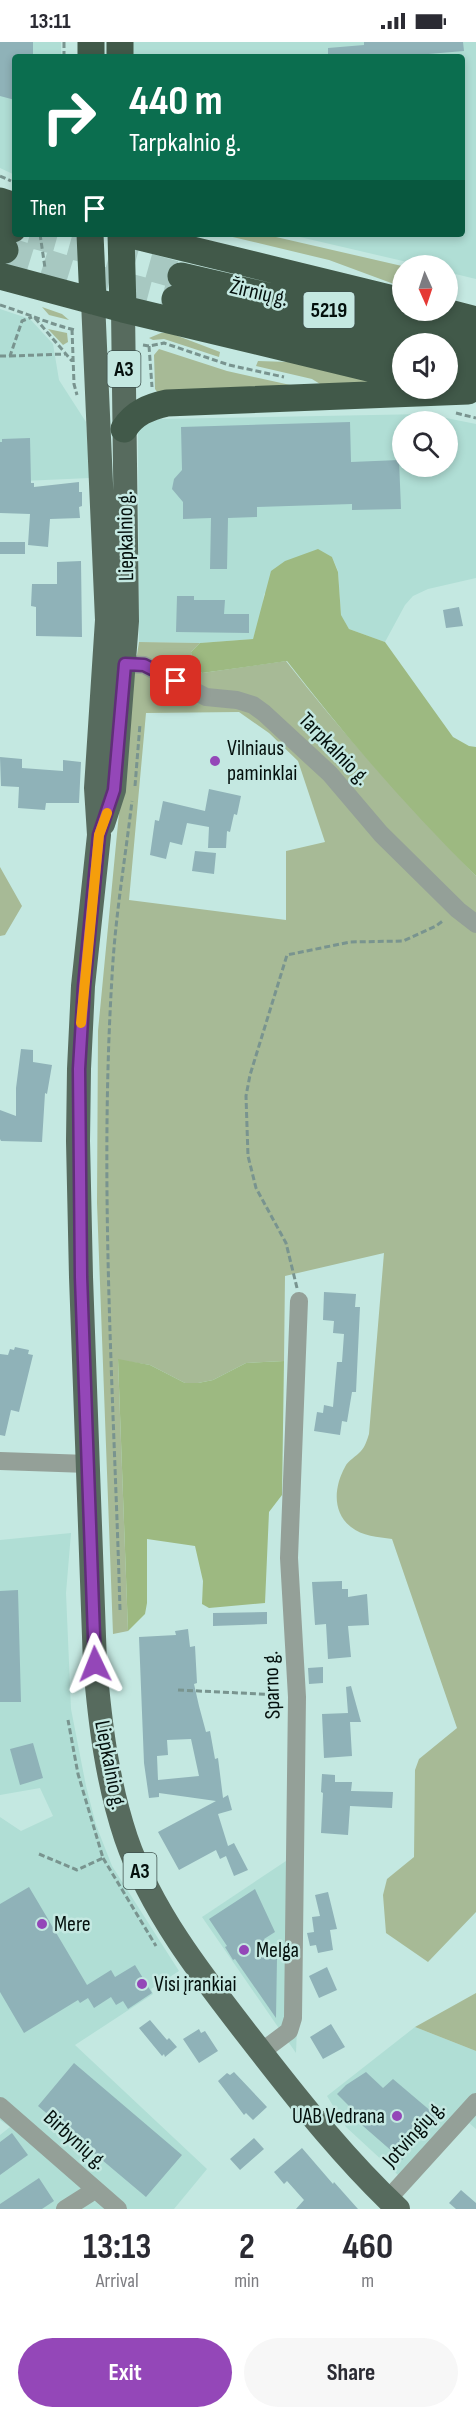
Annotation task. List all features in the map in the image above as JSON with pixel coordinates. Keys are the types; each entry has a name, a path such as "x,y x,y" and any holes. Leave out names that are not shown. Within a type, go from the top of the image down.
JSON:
{"highway":[{"path":"0,201 5,239 93,301 123,309"},
{"name":"Liepkalnio g.","path":"90,237 93,301"},
{"name":"Liepkalnio g.","path":"122,237 123,309"},
{"name":"5219","path":"139,237 392,299"},
{"name":"Žirnių g.","path":"392,348 178,287 418,333"},
{"name":"5219","path":"123,309 392,374"},
{"path":"458,315 476,320"},
{"name":"Žirnių g.","path":"458,341 476,344"},
{"path":"124,429 129,420 140,413 167,403 467,385"}],"main road":[{"name":"Liepkalnio g.","path":"93,301 107,589 106,653 96,788 99,835 84,986 79,1069 81,1277 95,1664 99,1715 114,1800 130,1847 159,1907 217,1994 311,2116 393,2204"},
{"name":"Liepkalnio g.","path":"99,835 114,790 125,664 127,588 123,309"}],"street":[{"name":"Tarpkalnio g.","path":"125,664 144,665 206,697 237,700 253,705 264,713 330,774 381,834 458,910 476,924"},
{"name":"Sparno g.","path":"261,2052 289,2031 293,2018 297,1697 289,1558 299,1301"},
{"path":"0,1461 88,1464"},
{"name":"Jotvingių g.","path":"393,2204 476,2102"},
{"name":"Birbynių g.","path":"0,2106 118,2209"},
{"path":"65,2209 95,2190"}],"path":[{"path":"0,305 34,316 48,324 93,335"},
{"path":"34,316 73,362"},
{"path":"9,356 22,321 34,316"},
{"path":"123,341 149,346 164,343 229,364 285,377"},
{"path":"0,356 66,354"},
{"path":"120,1610 107,1198 109,1046 112,974 133,792 137,779"},
{"path":"299,1301 286,1243 256,1188 248,1156 246,1096 250,1075 287,955 350,942 403,941 436,926 458,910"},
{"path":"178,1690 228,1694 267,1693 297,1697"},
{"path":"68,1720 78,1774 103,1858 156,1946"},
{"path":"39,1854 77,1870 103,1858"}],"shaded area":[{"path":"0,42 61,42 61,54 12,54 12,174 0,168"},
{"path":"132,42 476,42 476,279 458,275 458,255 392,255 392,258 300,237 465,237 465,54 133,54"},
{"path":"233,237 276,237 392,264 392,283 329,260"},
{"path":"42,307 62,314 69,320 49,315"},
{"path":"0,309 30,319 53,344 59,380 86,422 90,478 0,482"},
{"path":"48,329 67,333 68,342 63,345"},
{"path":"161,333 170,333 220,352 219,357 164,339 149,338"},
{"path":"159,349 227,371 304,388 161,397 155,389 154,355"},
{"path":"258,361 289,362 392,387 320,384 312,379 256,366"},
{"path":"392,415 392,477 458,477 458,420 476,424 476,578 428,589 413,596 405,605 385,642 349,629 341,616 338,571 332,557 264,594 262,611 253,639 200,643 139,642 138,428 159,419"},
{"path":"139,642 200,643 191,652 193,666 202,673 286,661 378,771 476,876 476,1912 428,1962 386,1933 383,1895 387,1879 414,1857 415,1770 419,1759 457,1728 392,1539 376,1537 355,1530 340,1514 337,1499 341,1475 348,1462 362,1449 369,1434 384,1253 285,1276 284,1361 246,1363 213,1380 185,1383 150,1365 118,1360 128,1631 113,1634 97,1203 98,1031 130,699","holes":["239,712 269,733 298,761 325,842 286,851 286,920 129,900 146,713"]},
{"path":"0,867 22,906 5,935 0,936"},
{"path":"71,1533 66,1593 71,1709 86,1786 96,1825 112,1866 179,1971 151,1989 153,1994 75,2045 207,2169 174,2209 0,2209 0,2135 10,2127 0,2120 0,1817 21,1831 53,1816 40,1788 0,1795 0,1540"},
{"path":"304,1849 296,2053 202,1917"},
{"path":"476,1993 476,2051 415,2027"},
{"path":"415,2027 476,2051 476,2129 469,2123 411,2187 346,2127 327,2096"}],"green space":[{"path":"318,549 332,557 338,572 341,615 349,629 385,642 453,737 469,746 476,747 476,876 378,772 287,661 202,673 193,666 191,652 200,643 253,639 271,571 285,561"},
{"path":"118,1359 150,1365 185,1383 213,1380 246,1363 284,1361 282,1495 269,1512 265,1603 209,1608 202,1604 203,1581 195,1546 147,1539 145,1614 128,1631"}],"building":[{"path":"0,42 33,42 33,54 12,54 12,99 0,96"},
{"path":"364,42 463,42 464,51 428,54 328,54 328,48 364,45"},
{"path":"350,422 351,462 392,460 392,477 400,477 401,509 352,510 352,504 257,507 257,517 228,518 227,569 210,569 211,518 183,519 183,502 172,489 174,479 182,470 181,427"},
{"path":"30,438 31,483 34,483 34,487 79,482 79,492 82,492 82,506 79,507 80,518 50,519 48,547 28,545 30,514 0,513 0,442 2,439"},
{"path":"0,542 25,542 25,554 0,554"},
{"path":"81,561 82,637 36,636 36,607 31,606 32,584 57,584 57,562"},
{"path":"177,596 194,596 194,600 225,600 224,614 249,614 249,633 176,632"},
{"path":"459,607 463,626 446,628 443,610"},
{"path":"0,757 22,759 22,768 63,771 63,760 81,762 79,803 46,803 45,810 18,808 19,787 1,786"},
{"path":"209,789 241,796 237,815 234,814 230,832 227,831 226,848 208,848 209,827 187,823 182,845 170,842 166,859 150,855 155,820 159,821 163,801 205,811"},
{"path":"195,851 216,853 214,874 192,871"},
{"path":"21,1049 33,1050 33,1062 52,1065 47,1094 45,1093 42,1142 1,1141 0,1139 0,1110 16,1116 16,1088"},
{"path":"324,1292 356,1294 355,1307 360,1307 356,1392 352,1392 347,1422 342,1421 340,1435 314,1431 317,1412 323,1413 324,1405 333,1407 337,1362 342,1362 344,1334 333,1333 334,1321 323,1320"},
{"path":"15,1347 29,1350 28,1354 33,1355 19,1412 11,1410 5,1436 0,1435 0,1354 8,1355 10,1349 14,1350"},
{"path":"342,1581 342,1589 348,1589 348,1597 367,1594 369,1625 348,1626 351,1657 328,1659 326,1624 315,1625 312,1582"},
{"path":"18,1590 21,1702 0,1702 0,1591"},
{"path":"267,1612 267,1624 213,1626 213,1613"},
{"path":"188,1629 190,1647 195,1646 197,1683 194,1684 206,1732 210,1731 215,1759 218,1758 223,1798 228,1795 232,1810 218,1814 228,1846 234,1843 248,1870 234,1876 226,1856 220,1859 216,1850 179,1870 158,1832 216,1801 159,1793 159,1797 149,1798 144,1763 139,1637 176,1635 175,1631","holes":["191,1739 199,1776 158,1780 157,1756 168,1755 167,1740"]},
{"path":"323,1667 323,1683 309,1684 308,1668"},
{"path":"351,1686 361,1722 350,1722 352,1756 324,1758 322,1714 348,1713 346,1687"},
{"path":"33,1743 43,1778 20,1785 10,1749"},
{"path":"322,1774 335,1775 335,1782 352,1782 351,1791 393,1792 392,1808 350,1806 348,1835 321,1833"},
{"path":"29,1887 87,1985 111,1970 115,1977 135,1965 152,1993 128,2009 123,2001 116,2005 111,1997 94,2008 88,1998 80,2003 78,2000 24,2033 0,1992 0,1904"},
{"name":"Melga","path":"255,1889 275,1932 264,1939 277,1958 276,2018 235,1959 233,1960 225,1947 227,1946 209,1919"},
{"path":"328,1892 337,1929 330,1930 333,1950 318,1953 316,1945 310,1946 307,1933 314,1932 312,1917 320,1916 315,1895"},
{"path":"327,1967 337,1990 319,1998 309,1976"},
{"path":"150,2020 167,2040 169,2038 177,2047 165,2057 139,2028"},
{"path":"331,2024 345,2047 323,2059 310,2037"},
{"path":"199,2029 201,2033 205,2031 218,2051 199,2063 183,2039"},
{"path":"74,2063 182,2155 146,2197 38,2106"},
{"path":"234,2072 267,2107 253,2120 246,2113 244,2115 218,2081 227,2073 230,2075"},
{"name":"UAB Vedrana","path":"366,2072 383,2088 393,2079 439,2118 402,2160 355,2119 358,2115 337,2094"},
{"path":"12,2133 28,2155 0,2175 0,2142"},
{"path":"254,2138 264,2149 240,2170 230,2159"},
{"path":"302,2148 358,2209 296,2209 304,2200 287,2181 284,2184 274,2172"},
{"path":"39,2178 54,2201 42,2209 0,2209 0,2204"},
{"path":"461,2190 476,2203 476,2209 456,2209 449,2203"}],"tunnel":[{"path":"41,237 181,276"},
{"path":"5,250 98,279 175,299"}],"slow traffic":[{"path":"81,1023 99,835 107,813"}],"place":[{"name":"Vilniaus paminklai","path":"215,761"},
{"name":"Mere","path":"42,1924"},
{"name":"Melga","path":"244,1950"},
{"name":"Visi įrankiai","path":"142,1984"},
{"name":"UAB Vedrana","path":"397,2116"}],"route":[{"path":"95,1664 78,1141 84,986 99,835 114,790 125,664 144,665 176,681"}]}
